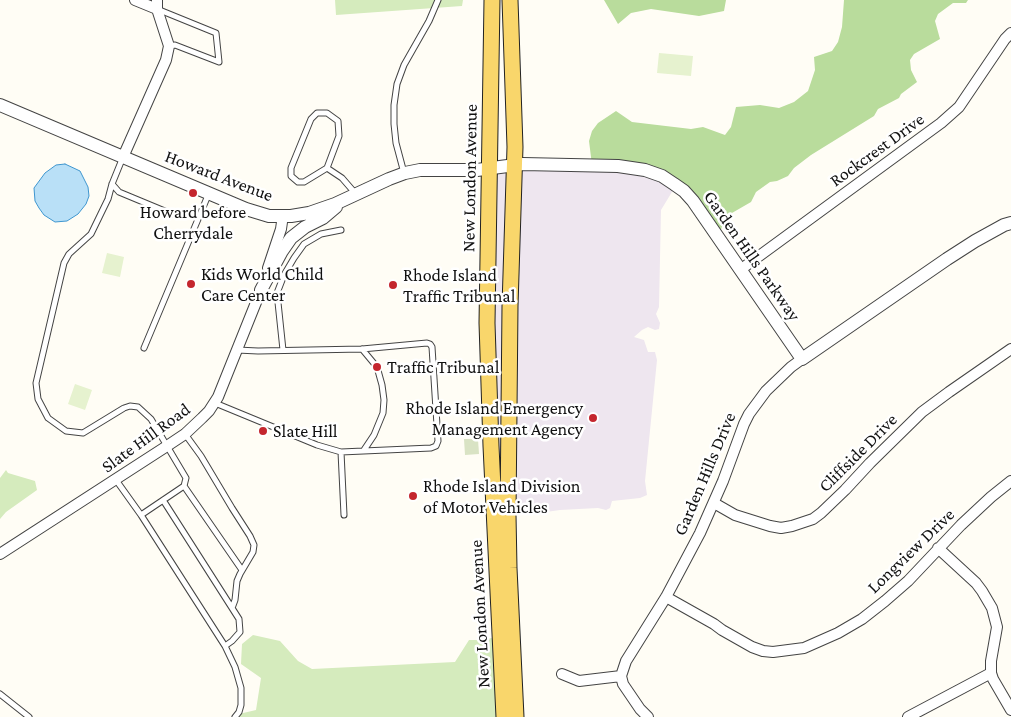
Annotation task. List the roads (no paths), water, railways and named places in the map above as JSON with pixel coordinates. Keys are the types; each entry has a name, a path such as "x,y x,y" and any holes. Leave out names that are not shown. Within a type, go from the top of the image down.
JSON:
{"main road":[{"name":"New London Avenue","path":"492,0 487,322 504,717"},
{"name":"New London Avenue","path":"510,2 514,165 508,490 516,717"}],"street":[{"path":"123,157 166,60 169,46 157,4 135,0"},
{"name":"Rockcrest Drive","path":"740,270 941,123 959,107 1011,33"},
{"name":"Howard Avenue","path":"0,105 255,212 269,216 282,217 309,213 404,173 428,170 489,169"},
{"name":"Garden Hills Parkway","path":"489,169 523,164 618,166 645,170 662,176 693,201 802,359"},
{"path":"261,290 291,238 305,227 323,218 351,196"},
{"name":"Slate Hill Road","path":"0,554 185,434 215,403 261,290 281,230 282,217"},
{"name":"Garden Hills Drive","path":"622,676 630,653 666,597 700,533 723,481 744,424 766,391 791,367 947,259 975,241 1011,223"},
{"name":"Cliffside Drive","path":"714,503 735,515 781,528 813,519 845,490 922,412 1011,349"},
{"name":"Longview Drive","path":"666,597 752,647 763,651 804,648 838,634 862,619 896,592 961,525 1011,481"},
{"path":"938,548 976,583 992,608 997,627 991,673 1011,710"},
{"path":"908,717 991,673"},
{"path":"562,674 579,681 622,676 628,692 648,717"}],"lane":[{"path":"404,173 394,134 394,105 397,84 404,65 429,21 438,0"},
{"path":"157,4 216,33 219,62 175,44 169,46"},
{"path":"317,113 327,113 338,121 339,136 327,168 304,182 298,182 291,176 291,168 311,119 317,113"},
{"path":"123,157 108,199 91,234 70,254 64,263 36,383 38,399 48,418 66,431 83,433 130,406 138,407 151,419 186,478 184,486 141,516"},
{"path":"327,168 342,178 351,196"},
{"path":"112,184 119,192 172,214"},
{"path":"144,348 209,193"},
{"path":"283,350 278,293 284,275 304,244 321,234 341,230"},
{"path":"215,403 317,445 341,452 431,448 436,446 438,441 432,347 430,344 362,349 237,350"},
{"path":"362,349 377,367 384,400 383,413 374,435 364,450"},
{"path":"185,434 254,545 237,581 232,608"},
{"path":"341,452 344,515"},
{"path":"116,480 225,646 235,667 241,688 241,705 235,717"},
{"path":"184,486 242,570"},
{"path":"163,500 238,619 240,632 225,646"},
{"path":"0,694 29,717"}],"water":[{"path":"65,164 80,171 88,187 89,196 86,204 78,214 67,221 55,222 44,215 39,208 35,201 34,188 45,173 56,165"}],"place":[{"name":"Howard before Cherrydale","path":"193,193"},
{"name":"Kids World Child Care Center","path":"191,284"},
{"name":"Rhode Island Traffic Tribunal","path":"393,285"},
{"name":"Traffic Tribunal","path":"377,367"},
{"name":"Rhode Island Emergency Management Agency","path":"593,418"},
{"name":"Slate Hill","path":"263,431"},
{"name":"Rhode Island Division of Motor Vehicles","path":"413,496"}]}
